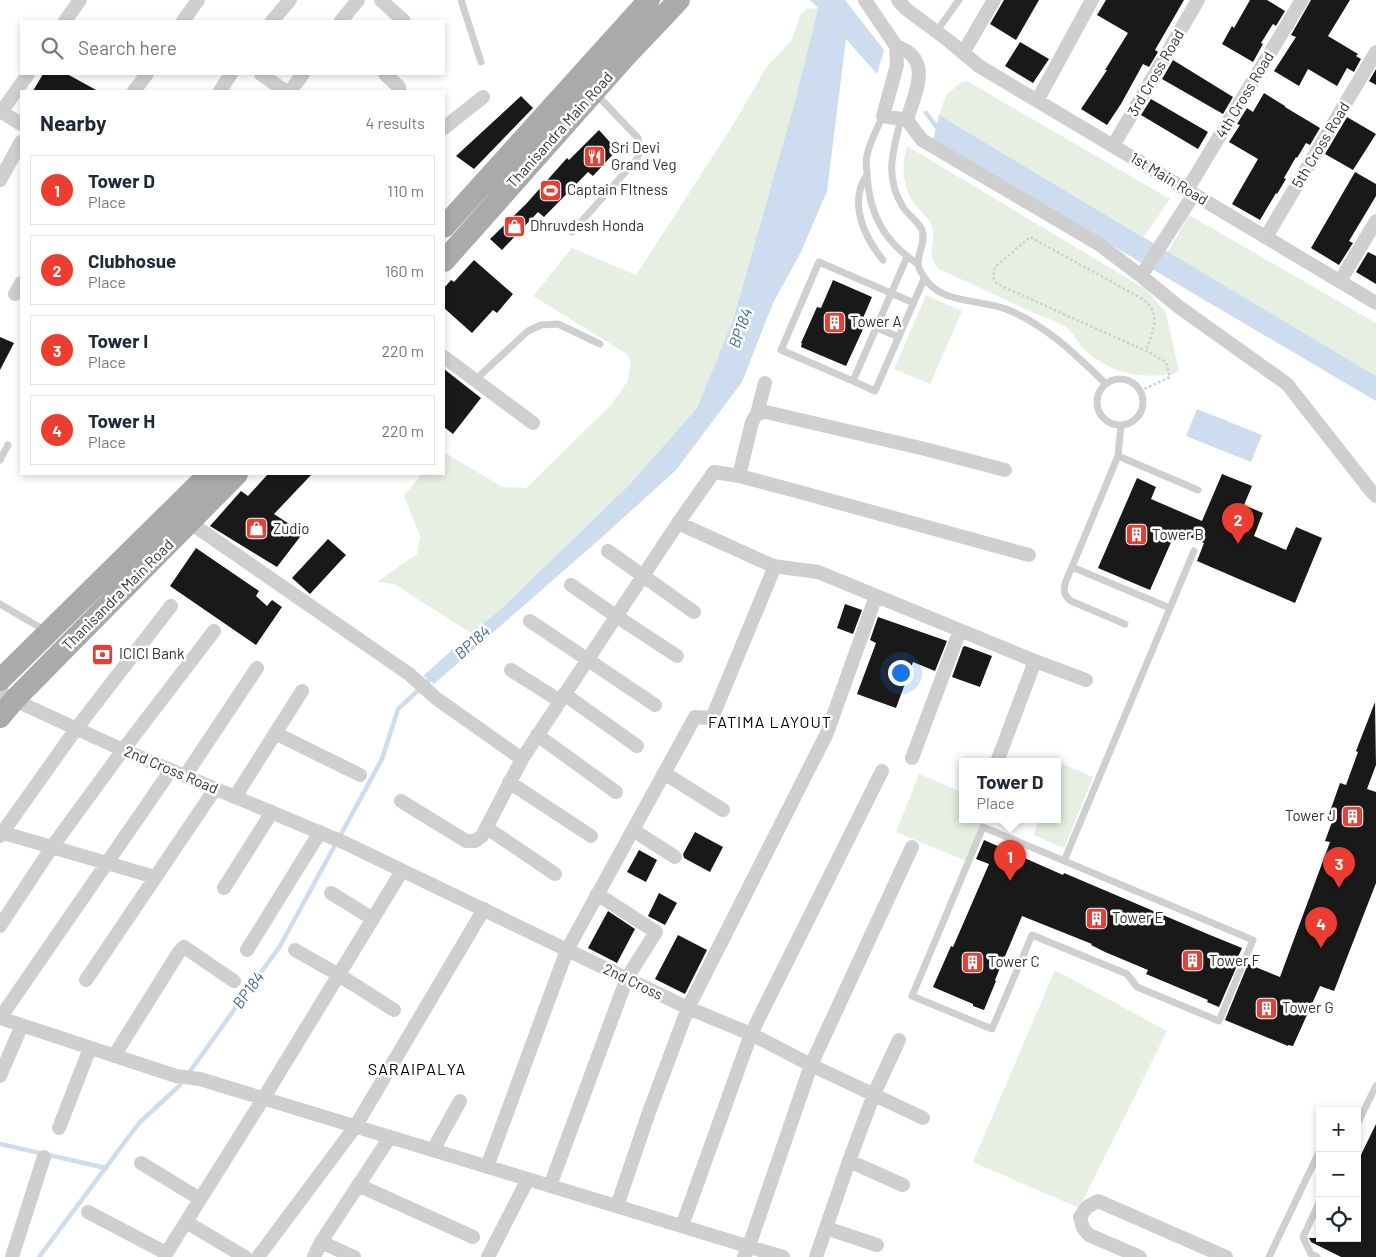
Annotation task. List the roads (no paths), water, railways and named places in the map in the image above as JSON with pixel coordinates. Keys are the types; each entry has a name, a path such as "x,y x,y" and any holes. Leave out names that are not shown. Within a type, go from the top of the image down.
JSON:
{"main road":[{"name":"Thanisandra Main Road","path":"446,220 649,0"},
{"name":"Thanisandra Main Road","path":"445,260 594,92 679,0"},
{"name":"Thanisandra Main Road","path":"0,680 208,475"},
{"name":"Thanisandra Main Road","path":"0,717 7,696 236,475"}],"street":[{"path":"66,20 80,0"},
{"path":"184,20 198,0"},
{"path":"273,20 290,0"},
{"path":"342,20 358,0"},
{"path":"381,0 403,20"},
{"path":"865,0 896,46 897,65 883,116 904,120 922,140 1145,271 1179,307 1286,384 1376,496"},
{"name":"1st Main Road","path":"898,0 979,66 1376,303"},
{"path":"964,53 994,0"},
{"path":"1037,101 1092,0"},
{"name":"3rd Cross Road","path":"1113,146 1198,0"},
{"name":"4th Cross Road","path":"1145,271 1302,0"},
{"path":"896,46 909,52 918,65 920,72 919,80 904,120"},
{"name":"5th Cross Road","path":"1266,237 1376,52"},
{"path":"20,123 1,111 27,75"},
{"path":"135,90 146,75"},
{"path":"221,90 230,75"},
{"path":"262,75 284,90"},
{"path":"291,90 302,75"},
{"path":"386,75 399,87 399,90"},
{"path":"445,127 482,97"},
{"path":"0,180 20,144"},
{"path":"1340,281 1376,221"},
{"path":"445,358 534,423"},
{"path":"739,476 752,422 757,414 765,383"},
{"path":"757,414 766,412 926,449 1005,470"},
{"path":"401,801 466,840 475,841 482,836 509,782 537,735 714,472 739,476 1030,555"},
{"path":"189,522 409,674 437,699 522,759"},
{"path":"678,523 775,566 818,572 1086,680"},
{"path":"608,551 694,612"},
{"path":"487,1167 567,950 695,717 712,718 775,566"},
{"path":"571,585 677,656"},
{"path":"617,1206 648,1115 688,1008 827,733 876,596"},
{"path":"155,877 1,833 76,729 171,606"},
{"path":"530,621 655,705"},
{"path":"912,758 960,630"},
{"path":"0,926 52,847 122,750 214,631"},
{"path":"999,758 1035,661"},
{"path":"186,776 257,668"},
{"path":"511,670 562,698 637,746"},
{"path":"235,797 302,691"},
{"name":"2nd Cross Road","path":"7,696 122,750 344,843"},
{"path":"276,733 360,775"},
{"path":"537,735 616,792"},
{"path":"171,770 0,1018 176,1076 200,1079 682,1226 746,1252 784,1257"},
{"path":"682,1226 751,1034 882,771"},
{"path":"664,773 723,810"},
{"path":"509,782 591,836"},
{"path":"86,980 215,789"},
{"path":"224,888 272,812"},
{"path":"486,828 555,874"},
{"path":"633,830 675,857"},
{"path":"247,950 325,835"},
{"name":"2nd Cross","path":"344,843 688,1008 751,1034 811,1065 923,1118"},
{"path":"746,1252 811,1065 912,848"},
{"path":"88,1212 165,1255 402,872"},
{"path":"331,893 373,919"},
{"path":"550,1186 627,978 656,932 597,894"},
{"path":"258,1257 355,1126 484,909"},
{"path":"114,1056 179,952 184,947 234,981"},
{"path":"294,950 339,975 394,1010"},
{"path":"0,1076 22,1026"},
{"path":"816,1257 848,1161 874,1094 899,1040"},
{"path":"59,1128 90,1048"},
{"path":"433,1150 460,1100"},
{"path":"314,1257 321,1242 390,1137"},
{"path":"12,1257 44,1157"},
{"path":"848,1161 903,1185"},
{"path":"141,1163 200,1199"},
{"path":"488,1257 528,1179"},
{"path":"358,1185 474,1237"},
{"path":"1140,1257 1089,1235 1083,1228 1080,1217 1087,1207 1098,1201 1226,1257"},
{"path":"186,1222 245,1257"},
{"path":"826,1228 877,1245"},
{"path":"321,1242 354,1257"}],"lane":[{"path":"460,0 481,62"},
{"path":"936,32 959,0"},
{"path":"572,232 637,159 640,148 638,138 594,92"},
{"path":"883,116 866,157 867,175 870,200 878,223 894,245 918,264 924,278 942,293 951,297 1004,308 1033,322 1056,338 1106,384"},
{"path":"904,120 892,158 892,181 899,202 922,230 923,241 918,264"},
{"path":"867,175 859,189 858,198 861,217 863,227 871,244 883,260"},
{"path":"853,381 907,257"},
{"path":"914,303 820,262 781,350 875,391 914,303 924,278"},
{"path":"475,380 528,331 541,325 558,324 600,344"},
{"path":"877,328 898,337"},
{"path":"1119,379 1133,382 1140,391 1143,400 1140,414 1135,420 1121,425 1114,424 1102,416 1098,410 1097,403 1101,389 1106,384 1112,380 1119,379"},
{"path":"1121,425 1118,456 1064,586 1065,594 1071,601 1125,624"},
{"path":"0,460 8,445"},
{"path":"1118,456 1198,490"},
{"path":"1064,860 1194,551"},
{"path":"1072,567 1170,608"},
{"path":"0,604 48,632"},
{"path":"983,827 1064,860 1253,940 1219,1021 1137,987 1127,974 1032,935 992,1030 912,996 983,827"},
{"path":"1361,1116 1376,1086"},
{"path":"1270,1257 1319,1152"},
{"path":"1316,1210 1303,1238 1311,1254 1317,1257"}],"water":[{"path":"810,0 845,0 884,50 877,74 846,39 827,191 801,252 773,303 742,382 676,470 434,684 423,676 499,611 630,484 697,408 733,320 792,112 818,8"},
{"path":"939,115 1376,376 1376,401 933,140"},
{"path":"1197,409 1262,435 1251,462 1186,436"}],"waterway":[{"path":"926,113 939,130"},
{"name":"BP184","path":"188,1074 280,946 382,759 398,709 434,676"},
{"name":"BP184","path":"39,1257 139,1123 183,1080"},
{"path":"0,1144 106,1168"}],"place":[{"name":"Sri Devi Grand Veg","path":"595,157"},
{"name":"Captain FItness","path":"551,190"},
{"name":"Dhruvdesh Honda","path":"514,226"},
{"name":"Tower A","path":"834,322"},
{"name":"Zudio","path":"257,529"},
{"name":"Tower B","path":"1136,535"},
{"name":"Clubhosue","path":"1238,544"},
{"name":"ICICI Bank","path":"103,654"},
{"name":"Tower J","path":"1352,816"},
{"name":"Tower D","path":"1010,881"},
{"name":"Tower I","path":"1339,888"},
{"name":"Tower E","path":"1096,918"},
{"name":"Tower H","path":"1321,948"},
{"name":"Tower F","path":"1193,961"},
{"name":"Tower C","path":"972,962"},
{"name":"Tower G","path":"1266,1008"}],"district":[{"name":"FATIMA LAYOUT","path":"770,722"},
{"name":"SARAIPALYA","path":"417,1069"}]}
